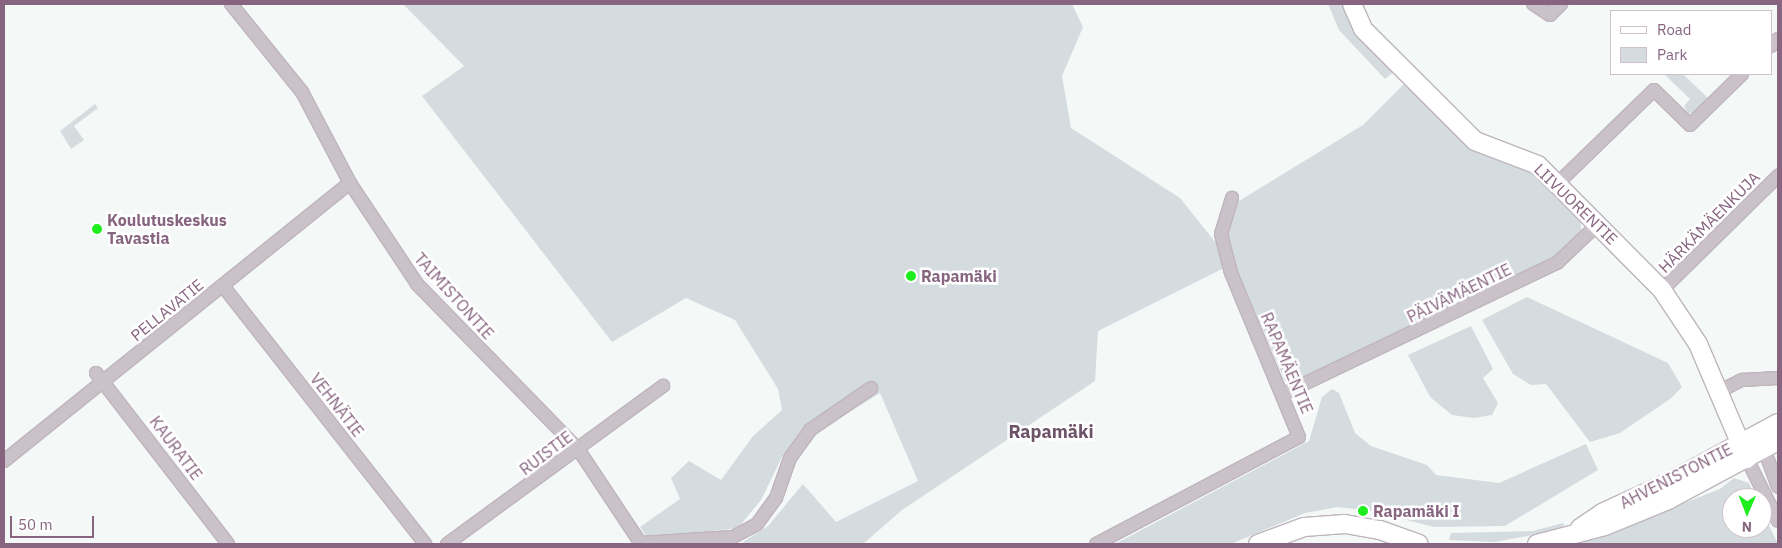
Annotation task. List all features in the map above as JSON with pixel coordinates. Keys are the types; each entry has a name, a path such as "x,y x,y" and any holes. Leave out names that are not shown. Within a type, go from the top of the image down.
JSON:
{"street":[{"name":"TAIMISTONTIE","path":"232,4 302,92 350,183 417,284 578,450 641,544"},
{"name":"LIIVUORENTIE","path":"1352,4 1363,29 1475,141 1532,161 1662,290 1687,324 1741,444"},
{"path":"1533,4 1550,15 1561,4"},
{"path":"1557,184 1654,90 1690,125 1741,75"},
{"name":"HÄRKÄMÄENKUJA","path":"1662,290 1778,176"},
{"name":"PELLAVATIE","path":"4,461 99,378 223,286 350,183"},
{"name":"RAPAMÄENTIE","path":"1096,544 1299,437 1283,394 1231,273 1221,234 1232,198"},
{"name":"PÄIVÄMÄENTIE","path":"1283,394 1557,263 1597,224"},
{"name":"VEHNÄTIE","path":"223,286 425,544"},
{"name":"KAURATIE","path":"99,378 228,544"},
{"path":"1718,392 1742,380 1778,378"},
{"name":"RUISTIE","path":"447,544 663,386"},
{"path":"641,544 733,537 757,524 776,498 790,458 810,430 871,388"},
{"name":"AHVENISTONTIE","path":"1537,544 1575,532 1605,526 1668,500 1741,444 1766,442 1778,423"},
{"path":"1778,487 1766,442 1741,444 1778,521"},
{"path":"1258,544 1304,527 1344,524 1380,530 1419,544"}],"green space":[{"path":"403,4 1072,4 1083,27 1062,76 1071,128 1180,198 1216,243 1224,268 1098,331 1095,381 902,510 863,544 740,544 768,526 803,484 836,522 918,481 880,393 784,453 761,500 738,528 648,539 640,527 680,499 671,478 689,461 721,480 753,436 782,410 778,389 735,320 686,298 612,342 422,96 464,66"},
{"path":"1328,4 1343,4 1347,14 1396,70 1385,79 1339,30"},
{"path":"1665,75 1684,75 1710,100 1696,113 1688,113 1684,106 1690,99"},
{"path":"1405,83 1475,150 1534,172 1581,219 1581,230 1555,256 1314,373 1285,382 1237,269 1227,234 1239,201 1363,125"},
{"path":"95,104 98,108 74,126 84,140 71,149 60,131"},
{"path":"1527,297 1668,363 1682,387 1670,399 1620,433 1590,442 1546,384 1531,385 1513,374 1482,320"},
{"path":"1471,326 1493,369 1483,378 1498,403 1492,415 1474,418 1452,415 1430,397 1408,355"},
{"path":"1332,389 1339,393 1355,433 1371,446 1427,465 1436,475 1499,483 1586,444 1598,470 1505,526 1434,527 1372,511 1338,507 1305,513 1231,544 1115,544 1309,441 1322,397"},
{"path":"1734,478 1749,483 1751,488 1722,488 1722,538 1772,538 1772,532 1778,544 1580,544 1720,489"},
{"path":"1563,523 1564,526 1545,533 1494,542 1449,540 1451,533 1533,531"}],"place":[{"name":"Koulutuskeskus Tavastia","path":"97,229"},
{"name":"Rapamäki","path":"911,276"},
{"name":"Rapamäki I","path":"1363,511"}],"district":[{"name":"Rapamäki","path":"1051,432"}]}
